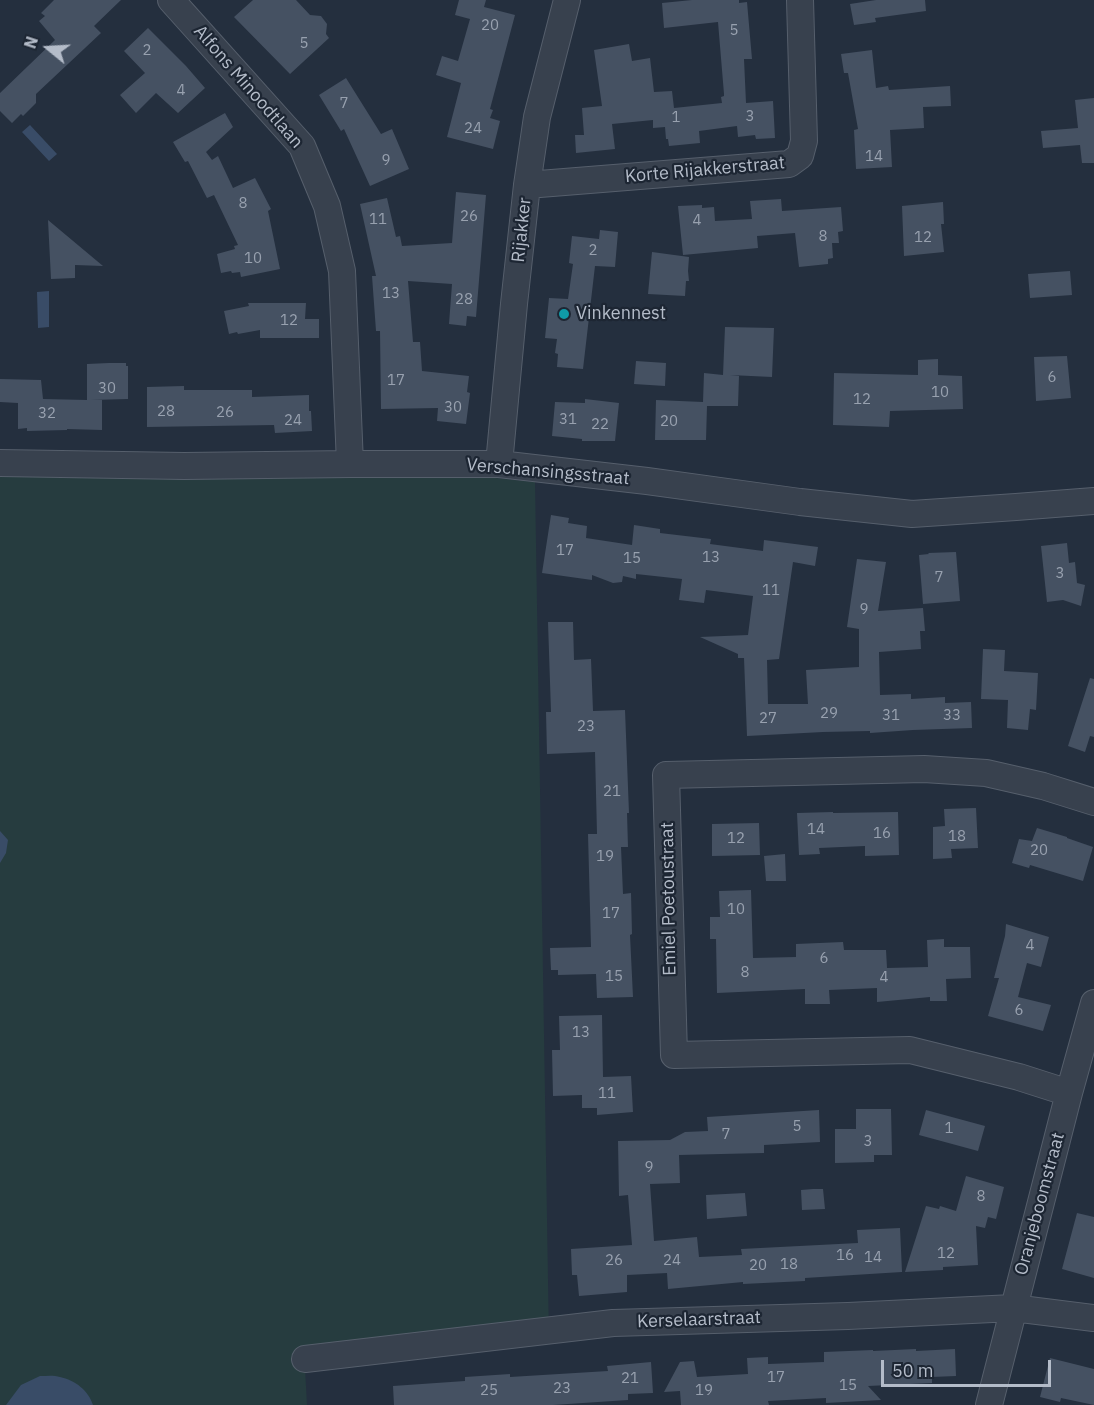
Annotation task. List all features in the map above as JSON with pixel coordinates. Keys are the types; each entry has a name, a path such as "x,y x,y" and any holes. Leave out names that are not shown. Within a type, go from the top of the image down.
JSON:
{"street":[{"name":"Alfons Minoodtlaan","path":"171,0 302,146 327,206 342,271 350,464"},
{"name":"Rijakker","path":"499,464 527,184 537,117 567,0"},
{"name":"Korte Rijakkerstraat","path":"527,184 789,164 800,156 804,141 801,1"},
{"name":"Verschansingsstraat","path":"0,463 184,466 499,464 912,514 1094,501"},
{"name":"Emiel Poetoustraat","path":"1069,1093 1019,1077 910,1050 674,1055 666,775 924,769 986,773 1043,786 1094,802"},
{"name":"Oranjeboomstraat","path":"989,1405 1094,1003"},
{"name":"Kerselaarstraat","path":"305,1359 613,1323 1013,1308 1094,1318"}],"green space":[{"path":"0,472 496,478 535,482 549,1341 305,1368 307,1405 0,1405"}],"water":[{"path":"30,125 57,154 49,161 22,132"},
{"path":"49,291 49,327 38,328 37,292"},
{"path":"0,831 8,840 6,853 0,863"},
{"path":"40,1376 66,1378 85,1391 93,1405 6,1405 21,1385"}],"building":[{"path":"54,0 121,0 94,26 101,33 36,94 36,103 12,123 0,111 0,93 55,40 39,21 45,16 41,13"},
{"path":"253,0 296,0 310,15 321,16 327,24 326,34 329,38 290,74 234,17"},
{"path":"459,0 486,0 484,7 515,15 490,109 493,110 490,118 500,121 493,149 447,137 461,83 436,75 442,56 458,61 470,19 455,15"},
{"path":"692,0 747,2 752,59 744,59 746,103 773,101 775,138 756,139 755,135 738,137 737,126 699,131 700,143 669,146 665,127 653,128 653,120 612,124 615,149 576,153 575,135 584,135 582,108 602,106 594,50 629,44 632,61 650,58 654,92 672,91 674,108 722,103 721,97 724,94 718,22 664,28 662,3"},
{"path":"876,0 925,0 926,11 875,18 876,22 854,25 850,4"},
{"path":"148,28 205,88 178,113 156,93 136,113 120,95 145,73 124,51"},
{"path":"872,50 876,88 888,86 889,90 950,86 951,106 923,107 924,128 890,130 892,167 856,169 854,130 858,129 848,73 844,73 841,54"},
{"path":"346,78 381,134 392,129 409,169 370,186 344,129 341,131 319,95"},
{"path":"1094,98 1094,163 1082,163 1080,145 1043,148 1041,131 1078,128 1075,100"},
{"path":"225,113 233,127 206,152 212,160 218,156 233,188 255,178 271,209 268,211 280,269 241,277 240,272 221,273 217,254 235,249 234,246 238,245 214,195 207,198 188,161 185,162 173,142"},
{"path":"456,192 486,195 476,317 467,316 466,326 449,324 452,284 408,281 413,342 420,342 422,371 469,376 467,392 470,393 466,424 437,421 438,408 381,409 380,331 376,331 372,276 376,276 360,204 387,198 396,237 400,236 402,246 452,243"},
{"path":"781,199 782,211 841,207 843,231 838,232 839,243 832,243 833,258 828,259 828,264 799,267 795,233 757,236 758,248 683,255 678,206 714,207 715,221 752,219 750,201"},
{"path":"943,202 944,224 941,224 944,252 904,256 902,206"},
{"path":"48,220 103,266 75,265 75,278 51,279"},
{"path":"600,230 618,232 615,267 595,266 583,369 557,367 558,354 555,353 557,339 545,338 549,298 568,299 573,264 569,263 572,236 599,239"},
{"path":"652,252 689,257 689,281 686,281 685,296 648,294"},
{"path":"1070,271 1072,295 1030,298 1028,274"},
{"path":"248,303 306,303 305,319 319,319 319,338 260,338 260,330 229,334 224,311 249,306"},
{"path":"725,327 774,328 772,377 730,375 739,376 738,406 707,406 706,440 655,440 656,400 703,402 704,373 723,375"},
{"path":"1067,356 1071,398 1036,401 1034,357"},
{"path":"938,359 938,375 962,376 963,409 890,411 889,427 833,425 834,373 918,375 918,360"},
{"path":"636,361 666,363 665,386 634,384"},
{"path":"126,363 128,366 128,399 91,400 102,400 102,430 27,431 27,428 18,429 18,403 0,402 0,379 41,380 43,399 87,400 87,364"},
{"path":"184,386 184,390 252,390 252,397 309,395 312,431 275,433 274,425 147,427 147,387"},
{"path":"585,399 619,403 615,441 582,441 582,439 552,436 555,402 585,403"},
{"path":"551,515 569,518 568,523 587,526 586,538 632,545 634,525 660,529 660,533 711,539 710,544 763,551 764,540 818,547 815,566 793,562 779,659 767,660 768,704 808,704 806,670 859,667 859,629 847,627 857,559 886,562 878,611 923,608 925,631 920,631 921,649 879,652 880,695 911,694 911,699 945,697 945,703 971,702 972,728 747,736 744,658 738,658 738,654 700,637 748,635 753,596 706,590 704,603 679,600 682,579 636,574 636,579 623,576 622,582 613,583 592,575 592,580 542,573"},
{"path":"1067,543 1069,563 1075,562 1077,583 1085,585 1081,606 1063,600 1047,602 1041,546"},
{"path":"956,552 960,601 923,604 919,555"},
{"path":"548,622 573,622 574,660 591,659 593,711 625,710 629,813 627,813 628,847 621,847 623,894 631,893 632,934 630,935 633,997 597,998 596,974 558,975 558,970 551,970 550,948 591,947 588,834 597,834 595,752 547,754 546,712 551,712"},
{"path":"983,649 1005,650 1004,671 1038,673 1036,710 1030,709 1028,730 1007,728 1008,700 981,699"},
{"path":"1090,678 1094,679 1094,737 1090,736 1085,752 1068,746"},
{"path":"976,808 978,848 951,849 952,858 933,859 933,827 945,826 944,809"},
{"path":"898,812 899,855 865,856 865,846 819,848 820,854 799,855 797,813"},
{"path":"759,823 760,855 712,856 712,824"},
{"path":"1037,828 1093,847 1083,881 1030,865 1029,868 1012,863 1019,839 1032,841"},
{"path":"785,854 786,881 766,881 764,856"},
{"path":"751,890 753,958 796,957 796,944 843,942 844,950 886,950 887,968 928,967 927,940 944,939 944,947 970,947 971,978 946,979 947,1001 930,1001 930,997 877,1002 877,988 829,990 830,1004 805,1004 805,989 717,993 716,939 710,939 710,917 720,917 719,891"},
{"path":"1006,924 1049,937 1041,967 1027,963 1018,997 1051,1005 1043,1031 988,1016 999,978 994,978"},
{"path":"602,1015 603,1077 631,1076 633,1112 597,1115 597,1108 582,1108 582,1095 553,1096 552,1050 560,1050 559,1016"},
{"path":"856,1109 891,1109 892,1155 874,1155 874,1162 835,1163 835,1129 856,1129"},
{"path":"819,1110 820,1142 764,1145 764,1153 679,1155 680,1183 650,1184 654,1241 697,1237 699,1257 742,1255 741,1249 858,1243 857,1230 900,1228 902,1272 805,1278 805,1281 743,1284 743,1282 668,1289 667,1273 627,1275 627,1292 579,1296 577,1275 572,1275 571,1249 632,1245 628,1195 619,1196 618,1141 670,1140 685,1132 708,1131 707,1117"},
{"path":"926,1110 985,1126 978,1151 919,1135"},
{"path":"966,1176 1004,1187 996,1219 988,1217 985,1228 976,1226 978,1265 905,1272 926,1206 939,1209 940,1206 956,1211"},
{"path":"823,1189 825,1209 802,1210 801,1190"},
{"path":"745,1193 747,1216 707,1219 706,1195"},
{"path":"1077,1213 1094,1217 1094,1278 1062,1269"},
{"path":"916,1349 916,1351 955,1349 956,1376 932,1377 932,1383 868,1386 881,1400 826,1403 826,1398 768,1401 769,1405 681,1405 680,1391 664,1392 680,1362 694,1361 697,1377 748,1374 747,1358 768,1357 768,1364 824,1362 824,1352"},
{"path":"1050,1358 1094,1369 1094,1405 1061,1398 1060,1402 1040,1397"},
{"path":"651,1362 653,1393 628,1394 628,1400 553,1405 394,1405 393,1386 465,1381 465,1377 510,1374 510,1377 608,1371 607,1366"}],"place":[{"name":"Vinkennest","path":"564,314"}]}
